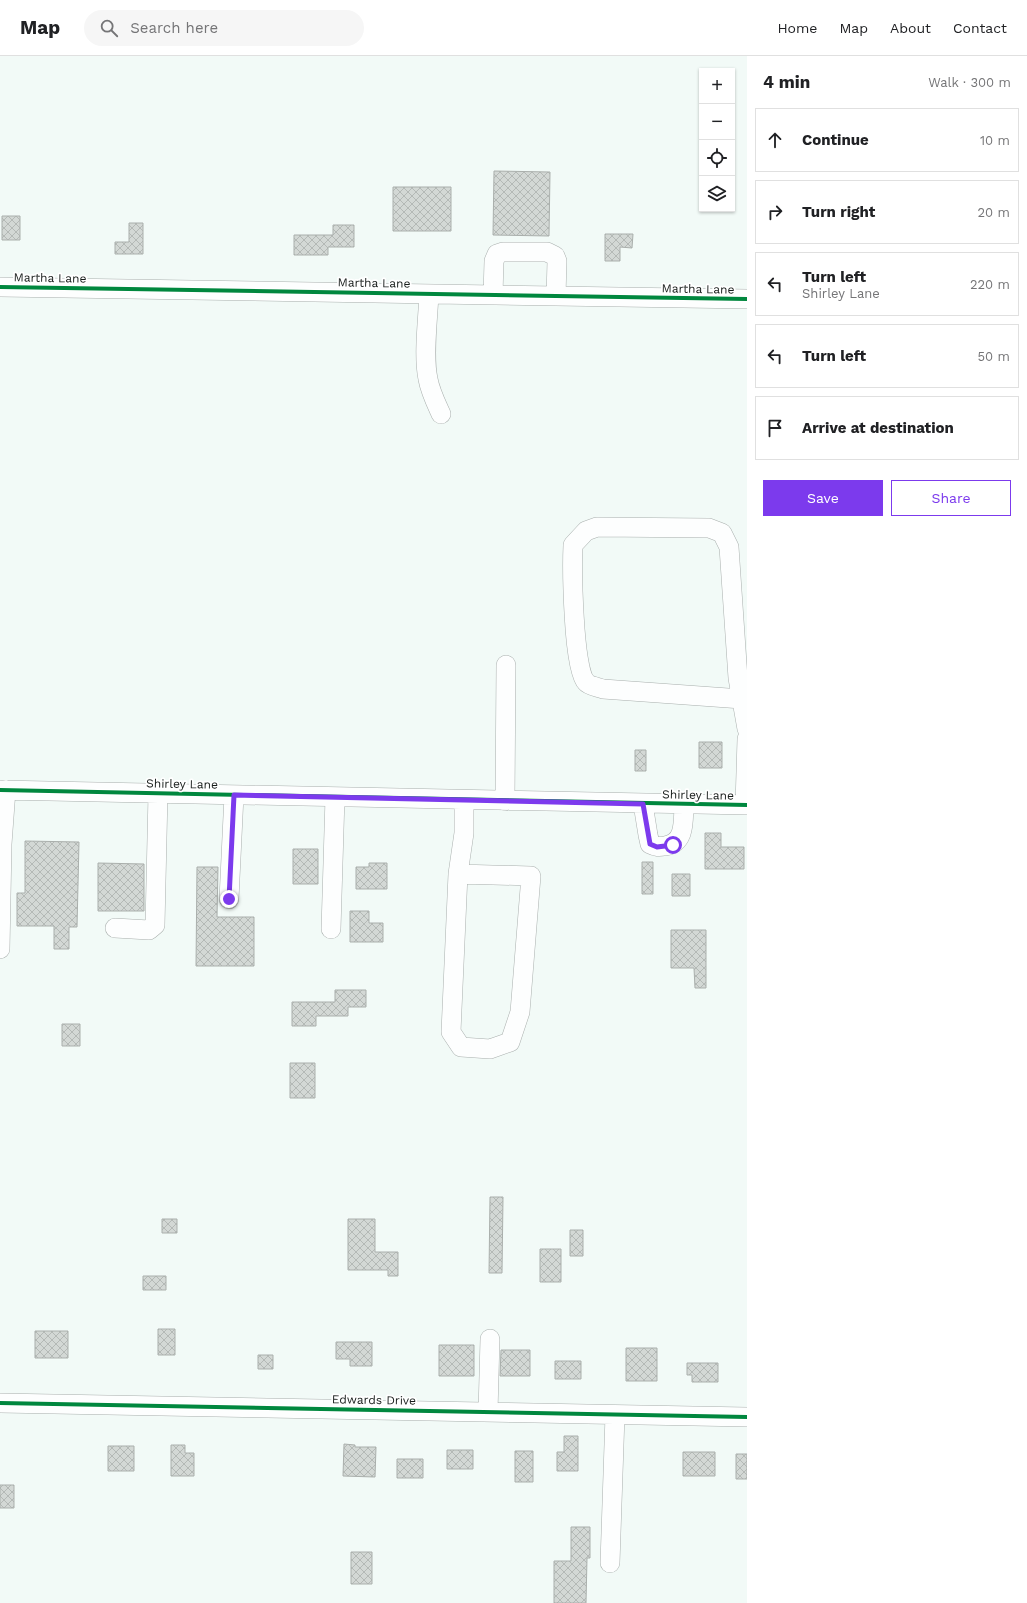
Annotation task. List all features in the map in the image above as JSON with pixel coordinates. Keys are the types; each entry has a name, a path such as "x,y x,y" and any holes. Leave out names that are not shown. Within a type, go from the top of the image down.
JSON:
{"street":[{"path":"493,295 494,261 497,254 503,252 547,252 555,256 557,261 556,296"},
{"name":"Martha Lane","path":"0,287 747,300"},
{"path":"429,294 428,378 432,395 441,414"},
{"path":"742,699 603,689 587,684 581,675 574,616 572,576 573,545 586,531 597,527 709,528 722,533 729,547 738,678 742,699 747,729"},
{"path":"505,800 506,665"},
{"path":"746,805 747,739"},
{"path":"0,949 3,790"},
{"name":"Shirley Lane","path":"3,790 746,805"},
{"path":"115,928 149,930 155,925 158,794"},
{"path":"229,899 234,795"},
{"path":"331,930 335,797"},
{"path":"458,874 530,876 520,1012 510,1042 490,1049 461,1047 451,1032 458,874 464,833 464,800"},
{"path":"643,804 650,844 657,847 673,845 679,839 683,828 684,804"},
{"path":"488,1412 490,1339"},
{"name":"Edwards Drive","path":"0,1403 747,1417"},
{"path":"610,1563 615,1415"}],"building":[{"path":"494,171 550,172 549,236 493,235"},
{"path":"393,187 451,187 451,231 393,231"},
{"path":"2,216 20,216 20,240 2,240"},
{"path":"129,223 143,223 143,254 115,254 115,242 129,242"},
{"path":"333,225 354,225 354,247 328,247 328,255 294,255 294,235 333,235"},
{"path":"605,234 633,234 632,248 620,247 620,261 605,261"},
{"path":"699,742 722,742 722,768 699,768"},
{"path":"635,750 646,750 646,771 635,771"},
{"path":"705,833 721,833 721,847 744,847 744,869 705,869"},
{"path":"25,841 79,842 77,927 69,927 69,949 54,949 54,926 17,926 17,893 25,893"},
{"path":"293,849 318,849 318,884 293,884"},
{"path":"642,862 653,862 653,894 642,894"},
{"path":"98,863 144,864 144,911 98,911"},
{"path":"369,863 387,863 387,889 356,889 356,867 369,867"},
{"path":"197,867 218,867 217,917 254,917 254,966 196,966"},
{"path":"672,874 690,874 690,896 672,896"},
{"path":"350,911 369,911 369,923 383,923 383,942 350,942"},
{"path":"671,930 706,930 706,988 695,988 694,968 671,968"},
{"path":"335,990 366,990 366,1007 348,1007 348,1016 316,1016 316,1026 292,1026 292,1002 335,1002"},
{"path":"62,1024 80,1024 80,1046 62,1046"},
{"path":"290,1063 315,1063 315,1098 290,1098"},
{"path":"490,1197 503,1197 502,1273 489,1273"},
{"path":"162,1219 177,1219 177,1233 162,1233"},
{"path":"348,1219 375,1219 375,1252 398,1252 398,1276 388,1276 388,1270 348,1270"},
{"path":"570,1230 583,1230 583,1256 570,1256"},
{"path":"540,1249 561,1249 561,1282 540,1282"},
{"path":"143,1276 166,1276 166,1290 143,1290"},
{"path":"158,1329 175,1329 175,1355 158,1355"},
{"path":"35,1331 68,1331 68,1358 35,1358"},
{"path":"336,1342 372,1342 372,1366 350,1366 350,1359 336,1359"},
{"path":"439,1345 474,1345 474,1376 439,1376"},
{"path":"626,1348 657,1348 657,1381 626,1381"},
{"path":"501,1350 530,1350 530,1376 500,1376"},
{"path":"258,1355 273,1355 273,1369 258,1369"},
{"path":"555,1361 581,1361 581,1379 555,1379"},
{"path":"687,1363 718,1363 718,1382 692,1382 692,1375 687,1375"},
{"path":"564,1436 578,1436 578,1471 557,1471 557,1452 564,1452"},
{"path":"344,1444 355,1445 355,1447 376,1447 375,1477 343,1476"},
{"path":"171,1445 185,1445 185,1453 194,1453 194,1476 171,1476"},
{"path":"108,1446 134,1446 134,1471 108,1471"},
{"path":"447,1450 473,1450 473,1469 447,1469"},
{"path":"515,1451 533,1451 533,1482 515,1482"},
{"path":"683,1452 715,1452 715,1476 683,1476"},
{"path":"736,1454 747,1454 747,1479 736,1479"},
{"path":"397,1459 423,1459 423,1478 397,1478"},
{"path":"0,1485 14,1485 14,1508 0,1508"},
{"path":"571,1527 590,1527 590,1558 587,1558 586,1603 554,1603 554,1561 571,1561"},
{"path":"351,1552 372,1552 372,1584 351,1584"}],"cycle path":[{"path":"0,287 747,299"},
{"path":"0,790 747,805"},
{"path":"0,1403 747,1417"}],"route":[{"path":"229,899 234,795 643,804 650,844 657,847 673,845"}]}
